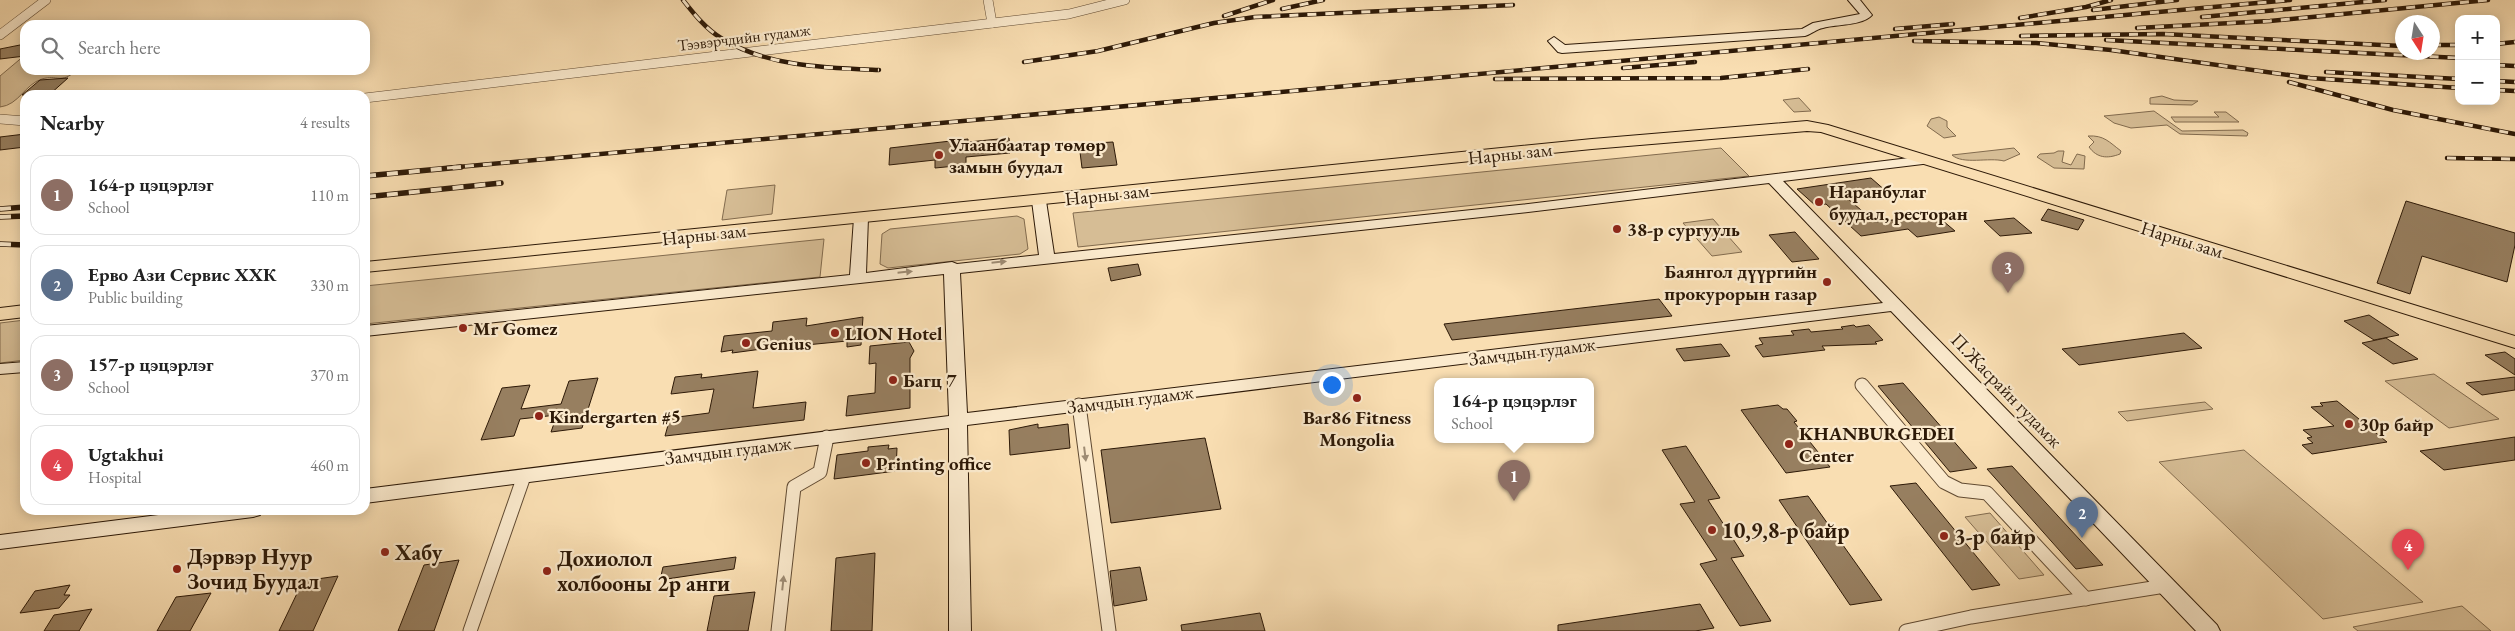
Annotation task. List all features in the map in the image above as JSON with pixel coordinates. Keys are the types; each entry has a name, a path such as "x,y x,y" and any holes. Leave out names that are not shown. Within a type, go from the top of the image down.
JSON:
{"main road":[{"name":"Нарны зам","path":"370,276 1039,205 1800,133 1849,136 2515,342"},
{"name":"Нарны зам","path":"370,267 860,223"},
{"path":"0,302 20,300"},
{"path":"0,314 20,312"}],"street":[{"path":"0,35 46,0"},
{"path":"988,0 992,23"},
{"name":"Тээвэрчдийн гудамж","path":"370,97 1075,13 1125,0"},
{"path":"1554,41 1562,49 1805,32 1817,25 1860,18 1866,15 1863,8 1854,0"},
{"path":"0,120 20,121"},
{"path":"370,330 952,267 1519,209 1926,160"},
{"name":"П.Жасрайн гудамж","path":"1773,179 2210,631"},
{"path":"1039,205 1047,257"},
{"path":"858,277 860,223"},
{"path":"952,267 958,420 960,631"},
{"name":"Замчдын гудамж","path":"370,495 958,420 1896,306"},
{"path":"0,369 20,367"},
{"path":"1862,385 1944,482 1959,491 1978,490 1987,493 2086,599"},
{"path":"1079,405 1108,631"},
{"path":"778,631 794,487 820,472 827,437"},
{"path":"470,631 524,476"},
{"path":"0,542 213,515"},
{"path":"1906,631 1971,618 2166,586"}],"shaded area":[{"path":"20,59 20,75 70,75 63,78 42,79 26,90 20,90 20,96 17,99 0,107 0,76"},
{"path":"2162,96 2174,100 2198,101 2192,105 2150,104 2150,98"},
{"path":"1799,98 1811,111 1794,112 1783,100"},
{"path":"2154,111 2182,131 2243,130 2248,133 2247,136 2180,134 2167,125 2131,128 2114,123 2104,116"},
{"path":"2214,112 2226,112 2239,122 2175,122 2171,117 2219,117"},
{"path":"1939,117 1947,121 1947,127 1956,136 1944,138 1927,126 1931,119"},
{"path":"2088,136 2106,140 2121,151 2120,154 2107,157 2095,153 2089,147 2094,142"},
{"path":"1721,148 1749,176 1078,247 1073,213"},
{"path":"2014,148 2020,154 2004,161 1963,160 1952,155"},
{"path":"2064,151 2062,162 2071,165 2077,154 2085,156 2084,169 2054,168 2037,157 2040,154"},
{"path":"775,185 772,214 722,220 727,190"},
{"path":"1017,216 1024,219 1028,249 1020,254 888,268 880,264 882,234 890,229"},
{"path":"1713,219 1742,252 1712,256 1683,223"},
{"path":"824,239 820,277 370,323 370,285"},
{"path":"20,321 20,361 0,363 0,323"},
{"path":"2434,374 2499,419 2449,428 2385,381"},
{"path":"2205,402 2213,409 2127,421 2118,412"},
{"path":"2244,450 2423,602 2323,619 2159,462"},
{"path":"1990,513 2044,575 2019,579 1965,517"},
{"path":"2462,606 2491,631 2358,631 2353,627"}],"building":[{"path":"20,45 20,57 0,59 0,49"},
{"path":"68,78 55,90 28,90 40,80"},
{"path":"20,135 20,148 0,150 0,137"},
{"name":"Улаанбаатар төмөр замын буудал","path":"1009,138 1010,153 966,157 966,165 935,168 935,160 889,165 890,148 968,139 968,142"},
{"path":"1113,142 1117,165 1082,168 1079,144"},
{"path":"1871,178 1887,192 1847,198 1875,222 1936,215 1955,231 1917,237 1908,229 1861,236 1826,204 1816,206 1797,189"},
{"path":"2406,201 2515,233 2515,245 2507,282 2422,256 2410,294 2377,283"},
{"path":"2048,209 2084,220 2078,230 2041,220"},
{"path":"2014,218 2032,233 2000,236 1984,221"},
{"path":"1795,232 1819,259 1792,262 1769,235"},
{"path":"1138,264 1141,275 1111,281 1108,268"},
{"path":"1659,299 1672,316 1452,340 1444,324"},
{"path":"2369,315 2399,335 2374,340 2344,321"},
{"path":"863,317 861,345 847,347 847,341 806,345 807,343 732,353 733,350 721,352 724,336 772,331 773,322 807,318 806,326"},
{"path":"1854,325 1856,327 1869,325 1883,340 1875,342 1877,344 1822,346 1825,350 1763,357 1755,346 1763,344 1759,338 1794,335 1791,331 1809,329 1811,332 1843,329 1841,327"},
{"path":"2184,333 2202,348 2079,365 2062,349"},
{"path":"2386,338 2418,359 2393,364 2362,343"},
{"name":"Багц 7","path":"909,342 914,351 910,358 910,408 846,416 848,396 875,393 876,363 869,364 870,346"},
{"path":"1721,344 1730,356 1684,361 1676,349"},
{"path":"2505,352 2515,359 2515,375 2485,355"},
{"path":"758,371 753,408 806,402 804,420 665,436 670,418 709,413 714,389 671,394 675,377 702,374 701,378"},
{"path":"2515,377 2515,390 2482,395 2466,383"},
{"path":"598,378 582,428 551,432 557,415 520,419 514,436 481,440 502,388 530,385 521,409 561,404 569,381"},
{"path":"1903,383 1977,468 1950,472 1878,386"},
{"path":"2337,401 2387,442 2312,454 2302,445 2313,443 2307,438 2312,437 2303,430 2334,426 2311,407 2323,406 2320,403"},
{"name":"KHANBURGEDEI Center","path":"1778,405 1783,409 1787,409 1797,421 1794,422 1830,467 1786,473 1741,410"},
{"path":"1038,424 1038,428 1068,424 1070,448 1010,455 1009,430"},
{"path":"2515,437 2515,460 2444,470 2420,451"},
{"path":"1205,438 1221,509 1111,523 1101,450"},
{"name":"Printing office","path":"889,445 888,449 897,448 896,471 834,479 837,455 868,451 868,447"},
{"name":"10,9,8-р байр","path":"1686,446 1720,498 1708,500 1744,556 1731,558 1771,621 1740,626 1700,564 1717,560 1680,504 1695,502 1662,450"},
{"path":"2012,466 2103,565 2076,569 1987,469"},
{"name":"3-р байр","path":"1916,483 2000,585 1972,590 1890,486"},
{"path":"1808,496 1882,600 1850,605 1779,500"},
{"path":"875,553 872,631 831,631 836,558"},
{"path":"736,557 734,569 660,580 663,567"},
{"path":"459,560 434,631 398,631 424,565"},
{"path":"1140,567 1147,600 1114,606 1110,571"},
{"path":"338,576 313,631 279,631 303,581"},
{"path":"70,585 64,595 70,595 59,608 20,613 35,591"},
{"path":"755,592 748,631 707,631 714,596"},
{"path":"211,593 190,631 157,631 176,597"},
{"path":"1700,604 1714,628 1695,631 1558,631 1558,625"},
{"path":"92,609 79,631 44,631 54,615"},
{"path":"1260,613 1265,631 1182,631 1181,625"}],"railway":[{"path":"683,0 710,30 739,48 758,55 818,67 879,70"},
{"path":"1224,16 1273,0"},
{"path":"1282,9 1323,0"},
{"path":"2020,18 2086,7 2111,0"},
{"path":"2093,10 2177,0"},
{"path":"447,168 2290,0"},
{"path":"2202,17 2385,0"},
{"path":"2137,28 2270,21 2488,0"},
{"path":"1024,62 1098,51 1214,23 1255,17 1513,5"},
{"path":"1895,29 1953,24"},
{"path":"2021,36 2163,34 2395,46"},
{"path":"2106,40 2455,58"},
{"path":"1914,41 2036,43 2111,50 2310,78 2455,88"},
{"path":"2500,44 2515,42"},
{"path":"2440,45 2455,45"},
{"path":"1623,68 1695,62"},
{"path":"2500,65 2515,66"},
{"path":"1495,79 1721,78 1808,69"},
{"path":"2326,72 2455,79"},
{"path":"2500,81 2515,82"},
{"path":"2289,82 2393,110 2515,134"},
{"path":"2500,90 2515,91"},
{"path":"2447,158 2515,159"},
{"path":"370,176 461,167"},
{"path":"370,196 501,183"},
{"path":"0,209 20,207"},
{"path":"0,217 20,216"},
{"path":"0,244 20,245"}],"place":[{"name":"Улаанбаатар төмөр замын буудал","path":"939,155"},
{"name":"Наранбулаг буудал, ресторан","path":"1819,202"},
{"name":"38-р сургууль","path":"1617,229"},
{"name":"Баянгол дүүргийн прокурорын газар","path":"1827,282"},
{"name":"157-р цэцэрлэг","path":"2008,293"},
{"name":"Mr Gomez","path":"463,328"},
{"name":"LION Hotel","path":"835,333"},
{"name":"Genius","path":"746,343"},
{"name":"Багц 7","path":"893,380"},
{"name":"Bar86 Fitness Mongolia","path":"1357,398"},
{"name":"Kindergarten #5","path":"539,416"},
{"name":"30р байр","path":"2349,424"},
{"name":"KHANBURGEDEI Center","path":"1789,444"},
{"name":"Printing office","path":"866,463"},
{"name":"164-р цэцэрлэг","path":"1514,501"},
{"name":"10,9,8-р байр","path":"1712,530"},
{"name":"3-р байр","path":"1944,536"},
{"name":"Ерво Ази Сервис ХХК","path":"2082,538"},
{"name":"Хабу","path":"385,552"},
{"name":"Дэрвэр Нуур Зочид Буудал","path":"177,569"},
{"name":"Ugtakhui","path":"2408,570"},
{"name":"Дохиолол холбооны 2р анги","path":"547,571"}]}
